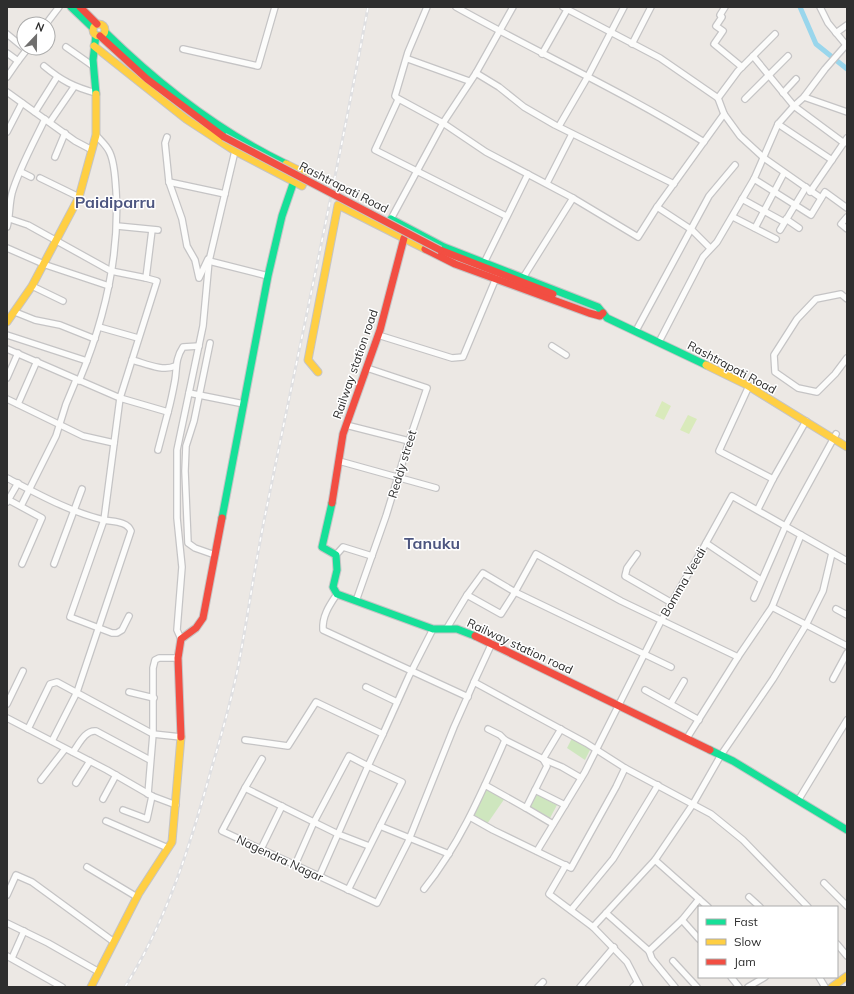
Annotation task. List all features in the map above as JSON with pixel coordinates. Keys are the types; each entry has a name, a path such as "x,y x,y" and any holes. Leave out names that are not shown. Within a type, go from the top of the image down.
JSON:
{"street":[{"path":"52,16 59,7"},
{"path":"71,7 95,26"},
{"path":"80,7 95,26"},
{"path":"183,49 258,66 275,7"},
{"path":"427,7 417,29 395,96 398,100 443,123 486,152 547,183 638,237 657,207 724,114"},
{"path":"456,7 587,78 670,120 704,142"},
{"path":"513,7 476,73 469,81 443,123 418,172 391,219 483,264 528,174"},
{"path":"559,126 587,78 624,7"},
{"path":"632,44 651,7"},
{"path":"725,7 716,26 723,31 714,44 742,67"},
{"path":"661,338 704,257 710,248 718,242 754,180 778,124 804,97 825,69 847,46 826,19 822,8"},
{"path":"542,54 570,9 611,33 660,58 718,98 724,114 740,136 764,158 821,198"},
{"path":"95,26 102,24 100,34 94,46 93,66 96,93 96,135 80,197 32,286 10,316 60,325 95,339"},
{"path":"836,33 847,25"},
{"path":"94,46 186,119 235,151 302,186 306,174 258,150 217,126 180,99 100,34 93,32 95,26"},
{"path":"7,34 16,41"},
{"name":"Rashtrapati Road","path":"100,34 108,46 152,84 224,137 440,250 483,264 523,279 603,313 608,313 748,380 835,436 847,447"},
{"path":"718,98 742,67 775,34"},
{"path":"66,47 93,66"},
{"path":"7,53 18,61"},
{"path":"7,77 21,56"},
{"path":"753,56 794,106 845,141 832,160 795,204 780,230"},
{"path":"745,99 788,56"},
{"path":"408,59 469,81"},
{"path":"44,66 57,77 74,87 96,93"},
{"path":"476,73 499,87 524,107 572,134 674,184"},
{"path":"34,112 57,77"},
{"path":"783,93 796,79"},
{"path":"50,122 74,87"},
{"path":"7,92 34,112 92,150"},
{"path":"804,97 847,112"},
{"path":"398,100 374,150 506,216"},
{"path":"7,132 22,103"},
{"path":"7,227 10,219 8,210 10,191 21,172 45,119"},
{"path":"778,124 832,160"},
{"path":"55,157 65,133"},
{"path":"547,183 572,134"},
{"path":"21,506 56,436 77,380 87,361 99,327 109,286 117,226 115,178 110,152 96,135"},
{"path":"167,137 165,143 169,182 182,219 188,246 195,260 199,278 212,252"},
{"path":"254,161 258,150"},
{"path":"91,987 137,897 172,842 181,736 178,658 181,639 177,630 182,567 178,537 176,450 199,346 206,298 209,261 235,151"},
{"path":"638,327 692,230 709,196 735,165"},
{"path":"21,172 31,177"},
{"path":"755,228 773,191 784,173"},
{"path":"40,178 80,197"},
{"path":"754,180 811,215 825,192 847,208"},
{"path":"181,639 196,628 203,618 268,276 282,216 294,181"},
{"path":"169,182 225,194"},
{"path":"523,279 573,198"},
{"path":"742,199 799,228"},
{"path":"318,372 308,360 338,205 455,264 589,313 600,316 603,313"},
{"path":"657,207 692,230 710,248"},
{"path":"733,217 776,239"},
{"path":"847,217 841,224 847,229"},
{"path":"10,219 28,225 111,271 157,281 120,398 104,520 70,617 99,628 118,633 122,630 129,616"},
{"path":"117,226 155,230 146,278"},
{"name":"Railway station road","path":"336,555 322,547 334,496 343,434 378,335 404,238"},
{"path":"7,248 44,264 109,286"},
{"path":"209,261 268,276"},
{"path":"378,335 452,358 463,357 496,278"},
{"path":"32,286 63,301"},
{"path":"847,300 841,294 816,299 797,319 774,355 775,372 798,388 818,392 847,358"},
{"name":"Rashtrapati Road","path":"603,313 607,318 749,386 806,421 847,441"},
{"path":"99,327 138,338"},
{"path":"7,334 87,361"},
{"path":"210,343 194,420 186,446 185,471 188,543 195,548 215,555"},
{"path":"158,450 176,378 175,366 183,347 199,346"},
{"path":"552,346 566,355"},
{"path":"7,349 120,398 168,412"},
{"path":"7,378 18,353"},
{"path":"132,360 160,367 171,368 175,366"},
{"path":"18,404 37,361"},
{"name":"Reddy street","path":"356,601 398,477 408,441 428,388 367,368"},
{"path":"749,386 719,451 773,479"},
{"path":"189,393 244,404"},
{"path":"7,399 84,436 114,443"},
{"path":"806,421 758,509 832,554 847,561"},
{"path":"346,425 408,441"},
{"path":"754,598 786,525 835,436"},
{"path":"339,461 436,488"},
{"path":"7,478 74,510 125,525 131,531 77,692 52,741"},
{"path":"18,483 8,500 42,518 22,564"},
{"path":"54,564 82,489"},
{"name":"Bomma Veedi","path":"644,654 661,621 732,496 758,509"},
{"path":"687,738 738,656 772,607 801,535"},
{"path":"706,543 761,580"},
{"path":"372,556 343,547 336,555 337,570 333,588 337,594 329,606 323,621 323,630 411,672 468,697"},
{"path":"467,595 501,614 536,554 583,582 661,621 738,656"},
{"path":"637,554 627,568 625,576 672,603"},
{"path":"593,927 655,860 694,804 721,755 773,680 806,625 823,591 832,554"},
{"path":"447,628 467,595 483,573 515,592 671,667"},
{"name":"Railway station road","path":"337,594 433,629 457,629 492,643 721,755 846,827"},
{"path":"772,607 847,646"},
{"path":"836,609 847,615"},
{"path":"319,877 397,702 433,629"},
{"path":"409,838 474,682 492,643"},
{"path":"833,679 847,653"},
{"path":"537,851 581,778 644,654"},
{"path":"123,810 147,819 150,795 150,760 153,734 153,668 155,660 159,658 178,658"},
{"path":"7,704 23,671"},
{"path":"671,703 684,681"},
{"path":"28,728 50,684 57,682 153,734 181,736"},
{"path":"474,682 561,729 624,768 711,814 743,840 807,906"},
{"path":"366,688 397,702"},
{"path":"645,690 671,703 699,720"},
{"path":"129,692 154,698"},
{"path":"245,740 288,746 316,702 383,734"},
{"path":"7,718 116,775 150,795 176,804"},
{"path":"799,799 847,720"},
{"path":"543,760 561,729"},
{"path":"73,752 91,730 96,731 150,760"},
{"path":"488,730 500,735 505,740 543,760 562,767 581,778"},
{"path":"424,889 450,854 470,817 505,740"},
{"path":"41,780 65,749"},
{"path":"294,865 314,822 349,756 402,782 348,890"},
{"path":"262,759 245,788 338,834 369,846"},
{"path":"526,808 547,766 543,760"},
{"path":"76,783 90,761"},
{"path":"470,817 493,830 571,868 616,787 624,768"},
{"path":"103,799 116,775"},
{"path":"485,785 553,824"},
{"path":"571,910 613,858 658,785"},
{"name":"Nagendra Nagar","path":"245,788 222,831 377,903 409,838"},
{"path":"535,790 565,805"},
{"path":"261,849 282,806"},
{"path":"106,821 168,848"},
{"path":"380,826 450,854"},
{"path":"655,860 707,906"},
{"path":"566,865 549,894 593,927 614,947 627,962 637,986"},
{"path":"87,867 137,897"},
{"path":"7,895 16,875 32,882 114,942"},
{"path":"824,883 847,906"},
{"path":"750,897 759,906"},
{"path":"649,951 682,920 699,899"},
{"path":"606,913 649,951 652,959 675,987"},
{"path":"682,920 698,938"},
{"path":"7,923 48,943 99,972"},
{"path":"24,931 10,957 62,987"},
{"path":"838,945 847,956"},
{"path":"580,987 614,947"},
{"path":"673,961 697,987"},
{"path":"832,987 847,976"},
{"path":"732,978 739,987"},
{"path":"748,987 763,978"},
{"path":"820,978 825,987"}],"green space":[{"path":"662,401 671,406 664,420 655,416"},
{"path":"688,415 697,419 689,434 680,430"},
{"path":"572,738 591,748 585,760 567,748"},
{"path":"486,789 505,798 487,824 473,815"},
{"path":"536,794 557,805 550,818 529,806"}],"waterway":[{"path":"800,7 816,44 847,69"}],"railway":[{"path":"125,987 153,936 176,882 195,827 231,700 262,529 331,196 368,7"}],"traffic: fast":[{"path":"71,7 93,28"},
{"path":"105,32 125,52 190,106 237,137 286,164"},
{"path":"96,35 93,60 96,94"},
{"path":"222,518 268,276 282,216 294,181"},
{"path":"391,219 444,247 598,307 607,318 706,365"},
{"path":"332,503 322,547 336,555 337,570 333,587 337,594 433,629 457,629 475,636"},
{"path":"710,750 733,761 847,830"}],"traffic: slow":[{"path":"97,24 101,24 105,30 101,36 97,36 93,32 93,28 97,24"},
{"path":"94,46 186,119 235,151 302,186 306,174 286,164"},
{"path":"7,322 32,286 79,197 96,135 96,94"},
{"path":"318,372 308,360 338,205 425,249"},
{"path":"706,365 745,384 847,447"},
{"path":"91,987 139,893 172,842 181,737"},
{"path":"832,987 847,976"}],"traffic: jam":[{"path":"80,7 97,24"},
{"path":"100,36 147,79 224,137"},
{"path":"224,137 440,250"},
{"path":"332,503 343,434 380,330 404,238"},
{"path":"425,249 455,264 589,313 600,316 603,313"},
{"path":"440,250 553,294"},
{"path":"181,737 178,658 181,639 196,628 203,618 222,518"},
{"path":"475,636 710,750"}],"district":[{"name":"Paidiparru","path":"115,202"},
{"name":"Tanuku","path":"432,543"}]}
